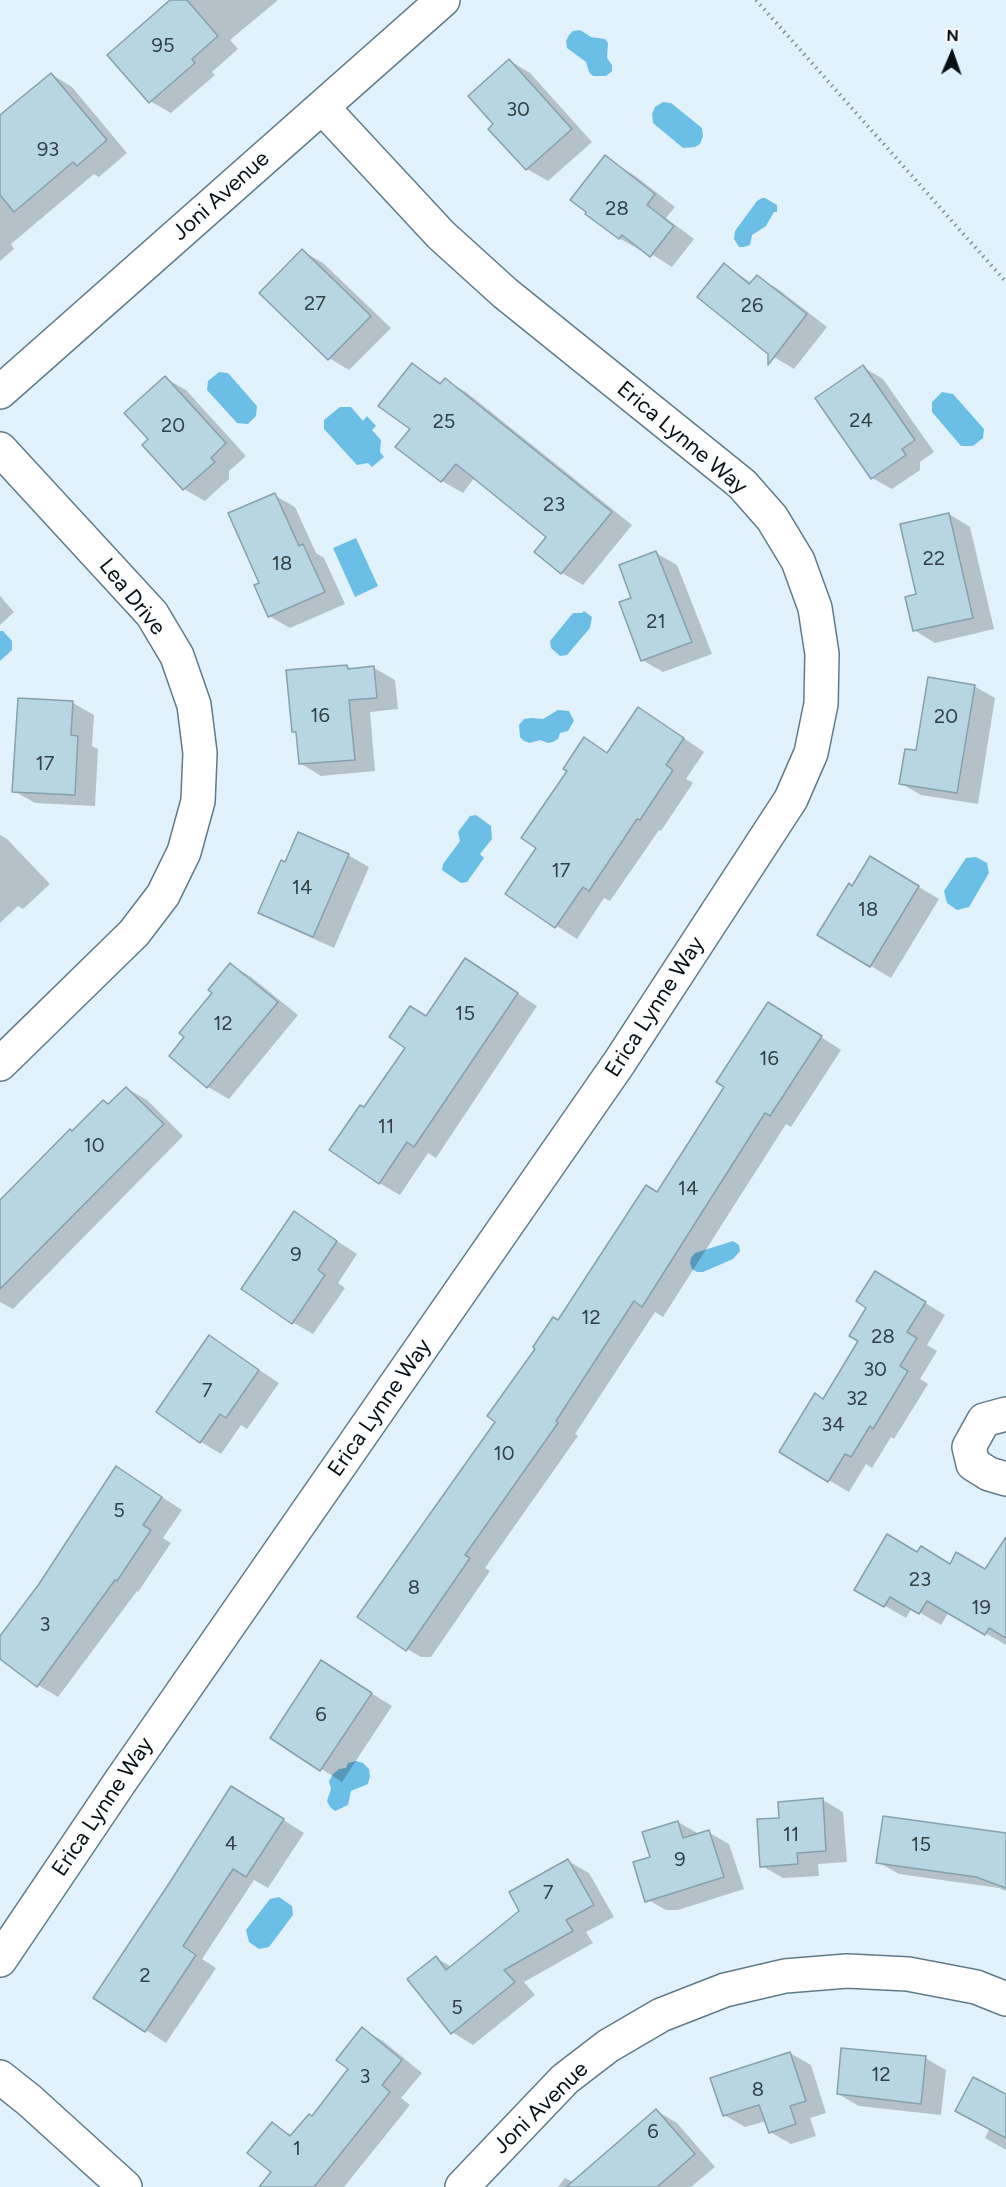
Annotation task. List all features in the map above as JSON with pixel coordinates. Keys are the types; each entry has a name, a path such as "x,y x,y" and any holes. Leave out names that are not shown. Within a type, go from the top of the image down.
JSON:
{"street":[{"name":"Joni Avenue","path":"0,392 443,0"},
{"name":"Erica Lynne Way","path":"0,1960 122,1779 620,1063 791,799 811,753 822,704 822,654 815,608 798,561 772,518 742,484 505,293 441,235 322,107"},
{"name":"Lea Drive","path":"0,449 152,614 177,656 194,705 200,753 198,801 184,852 163,896 134,933 0,1064"},
{"path":"1006,1414 984,1420 969,1447 973,1464 989,1474 1006,1479"},
{"name":"Joni Avenue","path":"462,2187 565,2079 608,2046 661,2015 725,1990 785,1976 847,1971 908,1974 976,1987 1006,1999"},
{"path":"0,2077 29,2100 124,2187"}],"path":[{"path":"756,0 1006,282"}],"water":[{"path":"580,30 591,37 605,39 608,43 607,58 612,65 612,71 606,76 593,76 586,62 567,48 566,41 569,35 573,31"},
{"path":"663,102 671,103 702,128 703,136 700,144 683,148 653,123 652,114 655,107"},
{"path":"762,198 777,205 777,212 774,212 766,226 752,235 750,245 739,247 734,239 735,231 757,201"},
{"path":"219,372 228,373 257,406 256,416 248,424 237,423 207,390 208,381"},
{"path":"942,392 953,394 984,429 983,438 973,446 961,446 932,412 932,402"},
{"path":"340,407 351,407 363,421 367,416 376,426 372,430 381,440 380,452 384,457 372,467 368,463 357,465 324,429 324,420"},
{"path":"356,538 378,586 355,597 333,548"},
{"path":"584,611 592,617 590,628 567,655 560,656 551,648 550,641 573,613"},
{"path":"0,631 3,631 12,641 12,650 0,661"},
{"path":"558,710 569,711 574,721 568,731 560,733 558,739 548,743 540,740 530,743 520,737 519,725 524,719 543,719"},
{"path":"476,815 491,826 492,839 480,854 484,858 467,882 461,883 442,870 443,864 460,841 458,832 470,816"},
{"path":"976,857 987,863 989,873 969,907 957,910 947,903 944,891 966,858"},
{"path":"733,1241 739,1245 740,1251 733,1259 703,1272 692,1269 690,1263 695,1253"},
{"path":"356,1761 363,1763 369,1769 368,1784 351,1791 348,1805 335,1811 327,1801 331,1789 329,1781 339,1769 346,1768 348,1763"},
{"path":"279,1897 292,1906 293,1915 269,1947 259,1949 249,1942 246,1930 270,1899"}],"building":[{"path":"170,0 187,0 218,36 192,59 195,63 149,103 107,55"},
{"path":"509,59 572,129 526,170 488,129 493,124 468,96"},
{"path":"51,73 107,140 77,166 73,162 14,212 0,195 0,115"},
{"path":"605,155 655,194 647,205 674,226 650,257 622,235 619,239 570,200"},
{"path":"302,249 371,316 328,360 259,293"},
{"path":"724,263 749,284 757,275 807,314 768,365 768,354 697,297"},
{"path":"412,363 440,384 445,378 612,512 561,574 534,552 546,537 456,464 441,482 395,447 410,429 378,406"},
{"path":"863,365 915,440 902,449 906,455 871,479 815,398"},
{"path":"165,376 226,443 211,458 215,462 183,490 142,445 148,439 124,413"},
{"path":"275,493 299,546 303,544 325,592 268,617 254,585 259,583 228,513"},
{"path":"949,513 973,618 913,631 905,597 916,594 900,524"},
{"path":"656,551 692,642 641,661 619,602 631,598 619,565"},
{"path":"347,665 348,669 374,666 377,698 349,700 355,760 299,764 296,732 292,732 286,670"},
{"path":"928,677 975,685 957,793 899,784 905,749 916,750"},
{"path":"18,698 73,701 71,735 78,736 75,795 12,792"},
{"path":"638,707 684,738 666,765 673,770 589,891 583,887 555,928 505,894 536,848 521,838 567,771 563,769 584,737 607,753"},
{"path":"298,832 349,854 313,937 258,913 281,860 285,862"},
{"path":"870,856 919,886 870,967 817,935 849,883 852,886"},
{"path":"465,958 518,993 414,1147 407,1142 379,1184 329,1150 360,1105 364,1107 405,1048 389,1037 410,1006 426,1016"},
{"path":"230,963 278,1002 207,1088 169,1056 184,1037 179,1033 212,993 208,990"},
{"path":"768,1002 822,1036 770,1116 765,1113 642,1307 634,1301 556,1421 558,1423 465,1555 470,1558 406,1651 357,1617 495,1422 487,1416 535,1349 533,1347 553,1317 558,1320 646,1185 657,1192 724,1087 716,1082"},
{"path":"126,1087 164,1124 0,1289 0,1200 70,1129 72,1131 103,1100 108,1104"},
{"path":"294,1211 337,1241 318,1270 325,1275 292,1324 241,1289"},
{"path":"875,1271 926,1302 907,1332 917,1338 900,1366 908,1371 873,1429 870,1426 851,1457 845,1454 828,1482 779,1452 815,1393 823,1399 858,1341 849,1336 866,1308 856,1301"},
{"path":"209,1335 259,1370 226,1418 220,1414 200,1443 156,1412"},
{"path":"116,1466 162,1497 143,1525 151,1530 117,1581 115,1580 37,1687 0,1659 0,1636 39,1584"},
{"path":"887,1534 917,1552 921,1546 950,1564 956,1552 985,1569 1006,1537 1006,1638 989,1628 985,1635 927,1601 919,1614 890,1597 884,1607 854,1590"},
{"path":"321,1660 372,1693 320,1771 270,1738"},
{"path":"231,1786 284,1819 246,1877 233,1869 183,1946 196,1955 145,2032 93,1998"},
{"path":"823,1798 826,1851 797,1853 798,1864 760,1867 757,1819 779,1818 778,1802"},
{"path":"883,1816 1006,1833 1006,1888 976,1877 876,1863"},
{"path":"678,1821 683,1838 709,1830 724,1877 645,1902 633,1862 650,1857 642,1832"},
{"path":"568,1859 594,1905 566,1920 573,1931 504,1970 515,1982 451,2034 407,1979 436,1956 446,1970 519,1911 509,1892"},
{"path":"362,2027 402,2060 382,2085 390,2092 314,2187 259,2187 271,2172 247,2153 272,2122 290,2136 309,2114 312,2116 348,2069 336,2060"},
{"path":"841,2048 926,2056 921,2104 837,2094"},
{"path":"790,2052 806,2101 790,2106 796,2124 769,2133 759,2105 723,2116 710,2078"},
{"path":"973,2077 1006,2094 1006,2138 955,2111"},
{"path":"656,2109 695,2154 657,2187 566,2187"}]}
